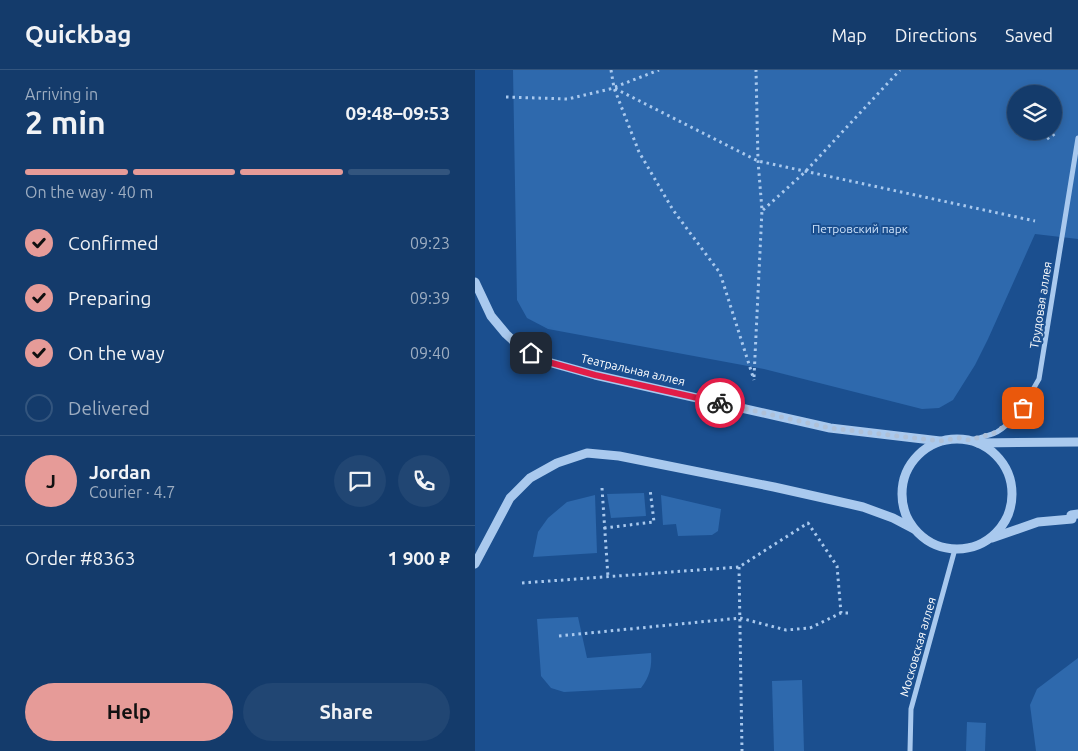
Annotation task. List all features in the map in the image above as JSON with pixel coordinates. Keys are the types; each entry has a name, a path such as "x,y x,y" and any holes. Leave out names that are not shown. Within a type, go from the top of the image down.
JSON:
{"street":[{"name":"Трудовая аллея","path":"974,442 997,432 1007,424 1023,408 1039,379 1078,138"},
{"name":"Театральная аллея","path":"475,282 491,316 506,334 520,347 541,360 595,375 830,428 940,441"},
{"path":"914,529 906,514 902,497 905,475 910,464 926,448 940,441 959,438 974,442 991,450 1006,468 1012,490 1011,502 1008,513 996,532 987,540"},
{"path":"974,442 1078,442"},
{"path":"475,564 509,498 530,478 557,463 587,453 619,456 863,507 893,518 914,529 933,543 955,549 977,545 1038,522 1072,519 1071,515 1078,514"},
{"name":"Московская аллея","path":"910,751 911,709 955,549"}],"path":[{"path":"611,70 614,88 639,152 673,210 720,274 754,380 762,210 756,70"},
{"path":"506,97 568,99 614,88 659,70"},
{"path":"762,210 805,172 900,70"},
{"path":"614,88 759,161 1035,221"},
{"path":"602,488 608,577"},
{"path":"604,528 655,522 650,489"},
{"path":"522,583 739,567 808,523 837,566 841,613"},
{"path":"739,567 742,751"},
{"path":"559,636 740,618 786,630 810,628 841,613 848,612"}],"green space":[{"name":"Петровский парк","path":"513,70 1078,70 1078,239 1035,234 975,365 953,400 939,408 922,409 764,369 548,329 527,318 517,300"},
{"path":"644,493 646,516 611,518 607,494"},
{"path":"595,495 597,553 533,557 538,532 548,518 567,502"},
{"path":"661,495 721,509 718,531 712,535 678,536 676,524 663,525"},
{"path":"578,617 587,658 651,653 650,671 641,688 564,692 551,688 541,676 537,619"},
{"path":"1078,658 1078,751 1036,751 1030,705 1037,689"},
{"path":"802,680 804,751 774,751 772,681"},
{"path":"967,722 986,723 985,751 966,751"}],"way so far":[{"path":"720,403 830,428 940,441 959,438 970,440 997,432 1023,408"}],"route":[{"path":"531,353 541,360 595,375 720,403"}]}
